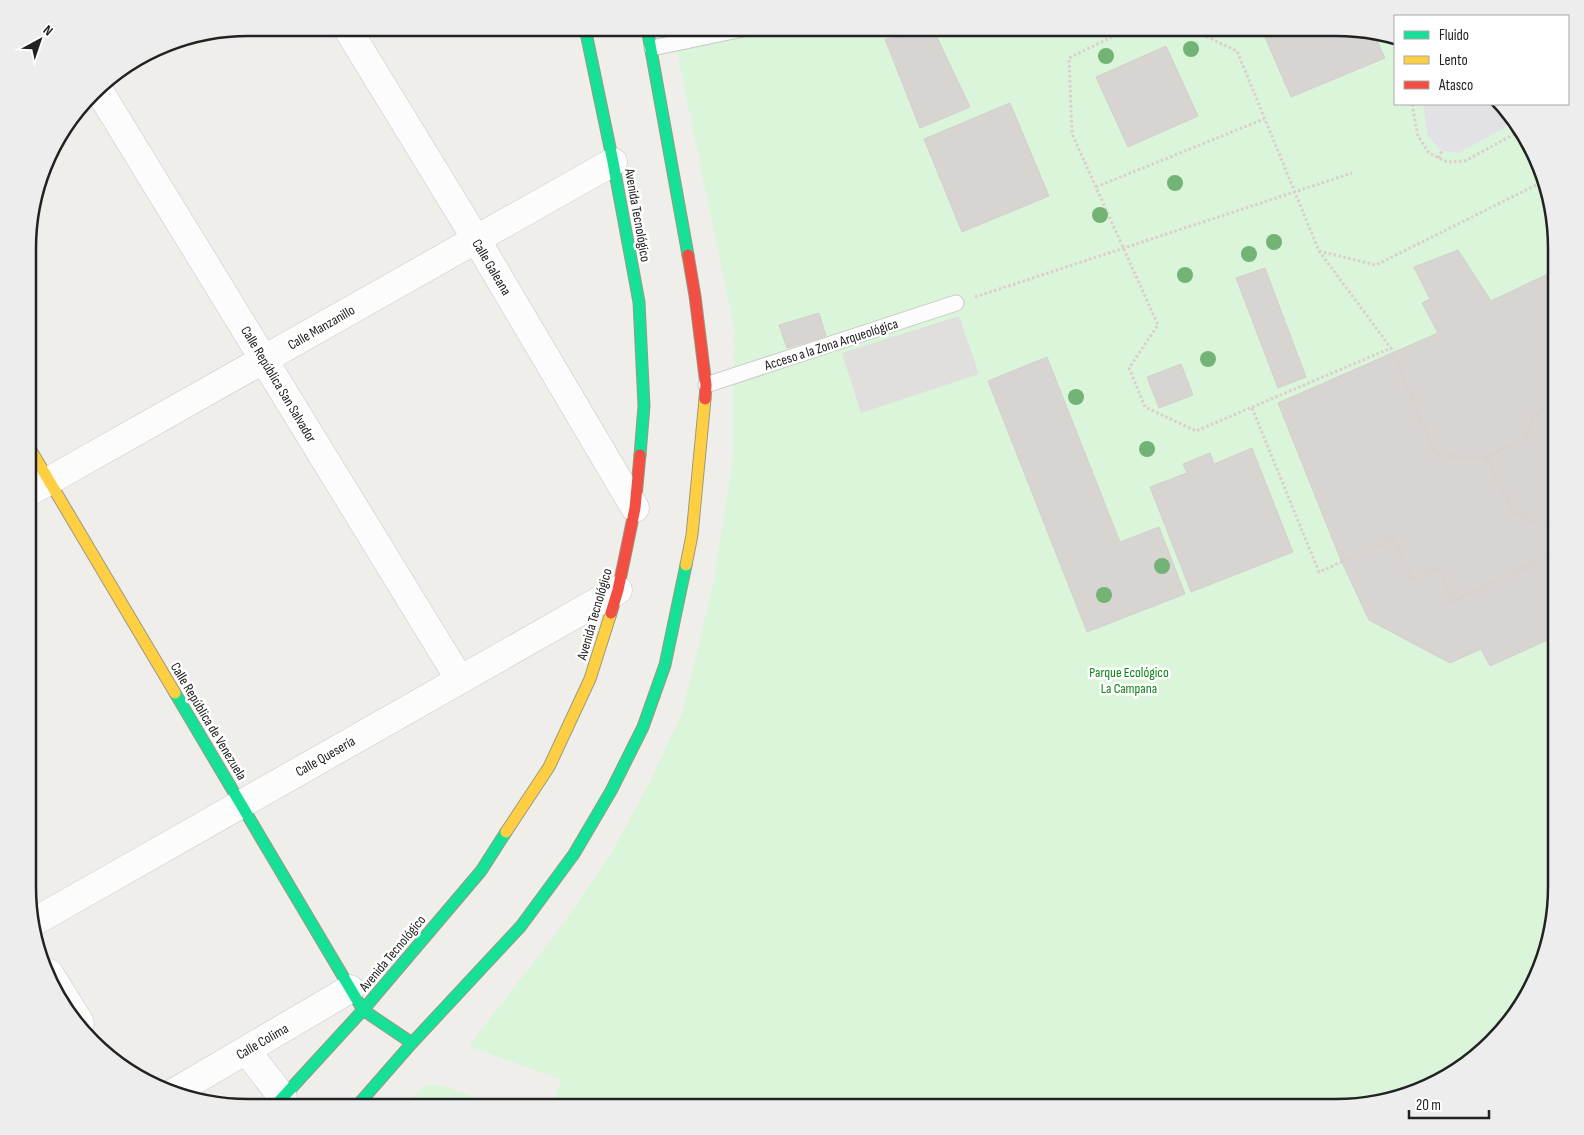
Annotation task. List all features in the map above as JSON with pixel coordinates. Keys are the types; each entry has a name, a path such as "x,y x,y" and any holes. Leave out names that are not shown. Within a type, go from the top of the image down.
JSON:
{"main road":[{"name":"Avenida Tecnológico","path":"281,1099 357,1000 481,871 549,767 590,679 618,590 635,508 644,406 639,302 613,162 587,36"},
{"path":"363,1099 412,1043 521,926 574,854 611,791 643,727 664,664 692,535 706,386 695,296 650,36"},
{"name":"Calle República de Venezuela","path":"36,472 40,487 241,804 357,1000"},
{"path":"357,1000 412,1043"}],"street":[{"name":"Calle Galeana","path":"352,36 476,240 635,508"},
{"name":"Calle República San Salvador","path":"102,95 460,680"},
{"name":"Calle Manzanillo","path":"40,487 613,162"},
{"name":"Calle Quesería","path":"39,919 618,590"},
{"name":"Calle Colima","path":"182,1088 246,1050 357,1000"},
{"path":"246,1050 277,1099"}],"lane":[{"path":"652,48 710,36"},
{"name":"Acceso a la Zona Arqueológica","path":"706,386 956,303"}],"path":[{"path":"1114,36 1069,58 1072,134 1158,325 1128,368 1145,407 1196,431 1391,348"},
{"path":"1205,36 1237,51 1319,251 1391,348 1436,456 1486,457 1526,438 1534,415 1548,407"},
{"path":"1412,105 1418,136 1430,153 1447,162 1465,161 1514,134"},
{"path":"1096,187 1264,118"},
{"path":"1438,158 1442,151"},
{"path":"956,303 1352,173"},
{"path":"1319,251 1376,265 1538,184"},
{"path":"1252,408 1320,572 1392,539 1412,579 1438,569 1453,601 1548,557"},
{"path":"1486,457 1513,513 1548,526"}],"green space":[{"name":"Parque Ecológico La Campana","path":"674,36 1335,36 1363,38 1394,44 1394,105 1492,105 1512,131 1532,167 1541,194 1546,221 1548,249 1548,886 1544,928 1532,968 1504,1016 1486,1037 1453,1063 1417,1083 1377,1095 1335,1099 555,1099 561,1080 469,1046 563,924 611,854 645,791 681,716 713,585 733,456 734,329"},
{"path":"441,1085 480,1099 411,1099 423,1086"}],"shaded area":[{"path":"1423,105 1492,105 1508,125 1459,153 1442,151 1428,136"},
{"path":"959,316 979,374 861,413 842,353"}],"building":[{"path":"910,36 936,36 970,107 920,128 885,39"},
{"path":"1264,36 1335,36 1377,40 1385,58 1291,97"},
{"path":"1166,46 1198,116 1128,147 1096,77"},
{"path":"1010,103 1049,196 962,232 924,139"},
{"path":"1458,250 1491,301 1548,274 1548,640 1490,666 1481,649 1450,663 1369,620 1340,558 1278,403 1438,333 1422,303 1430,299 1414,267"},
{"path":"1265,268 1306,377 1278,388 1236,278"},
{"path":"819,313 826,336 787,348 779,325"},
{"path":"1047,357 1120,542 1159,527 1185,594 1087,632 988,381"},
{"path":"1181,364 1193,395 1159,408 1147,377"},
{"path":"1252,448 1293,552 1191,592 1150,487 1187,473 1183,464 1210,453 1214,464"}],"traffic: fast":[{"path":"587,36 613,162 639,302 644,406 640,455"},
{"path":"648,36 688,255"},
{"path":"363,1099 412,1043 521,926 574,854 611,791 643,727 665,665 686,565"},
{"path":"175,693 363,1010 412,1043"},
{"path":"281,1099 363,1010 481,871 506,832"}],"traffic: slow":[{"path":"686,565 692,535 705,399"},
{"path":"36,459 175,693"},
{"path":"506,832 549,767 590,679 611,613"}],"traffic: jam":[{"path":"688,255 706,385 705,399"},
{"path":"611,613 618,590 635,508 640,455"}]}
